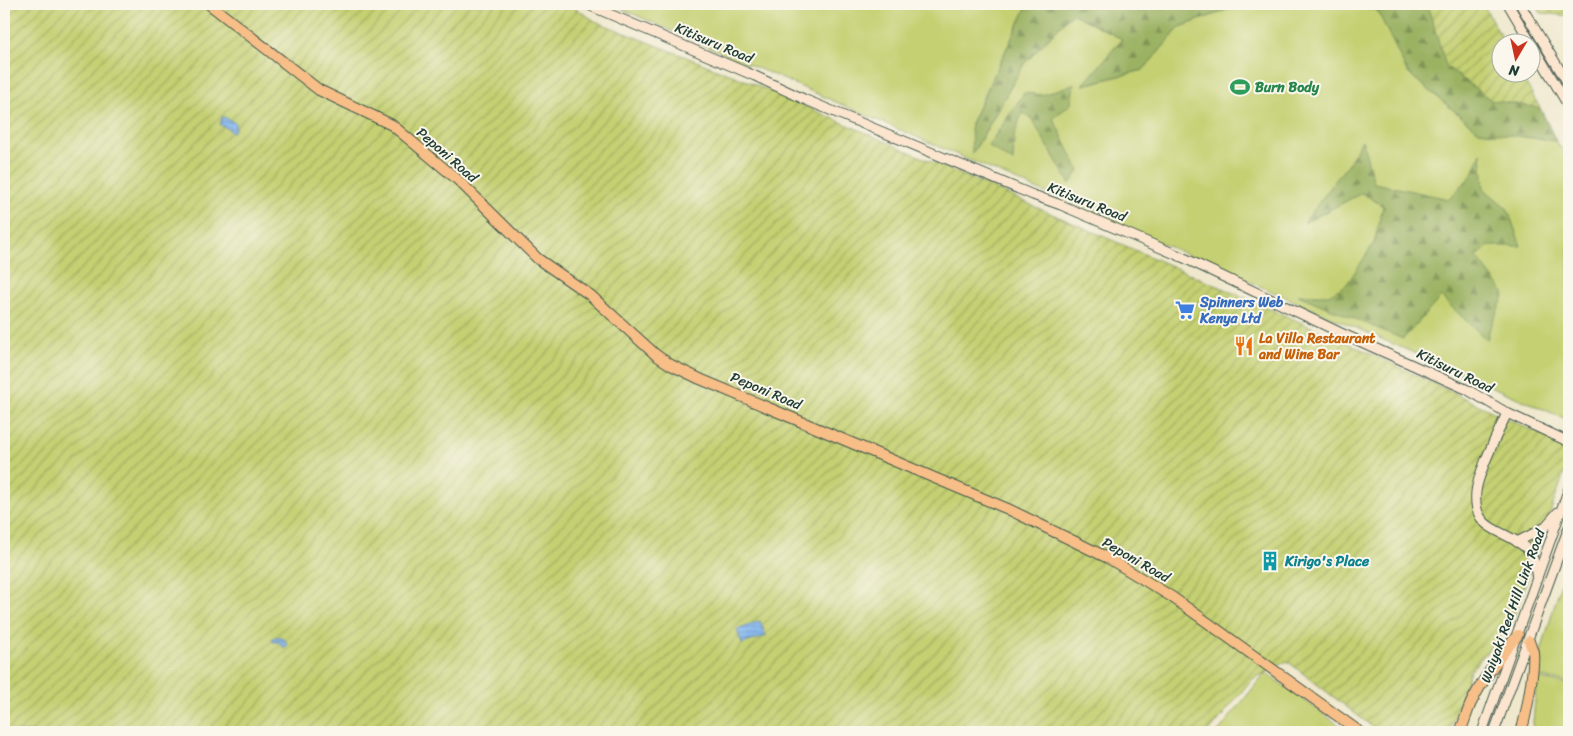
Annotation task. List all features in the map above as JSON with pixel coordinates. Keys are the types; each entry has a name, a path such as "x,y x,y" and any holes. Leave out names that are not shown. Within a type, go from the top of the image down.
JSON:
{"main road":[{"name":"Peponi Road","path":"209,4 319,90 392,125 458,180 538,259 590,296 642,344 671,365 1008,509 1108,558 1172,597 1360,732"},
{"path":"1460,732 1471,702 1502,654 1518,635"},
{"path":"1521,732 1526,716 1533,661 1528,641"}],"street":[{"name":"Kitisuru Road","path":"586,4 755,76 806,100 1033,195 1061,204 1182,257 1339,332 1468,390 1507,414 1569,442"},
{"path":"1508,4 1569,107"},
{"path":"1520,4 1569,85"},
{"path":"1507,414 1481,474 1476,491 1476,503 1483,522 1492,530 1517,542 1529,551 1537,580"},
{"name":"Waiyaki Red Hill Link Road","path":"1482,732 1569,488"},
{"path":"1517,542 1544,528 1564,505"},
{"name":"Waiyaki Red Hill Link Road","path":"1494,732 1569,527"},
{"path":"1555,566 1569,546"}],"green space":[{"path":"4,4 569,4 595,21 747,81 1355,346 1569,448 1569,459 1511,624 1470,671 1449,732 1379,732 1287,661 1251,680 1209,732 4,732"},
{"path":"610,4 1028,4 971,123 973,153 1024,64 1072,13 1122,39 1084,85 1143,70 1180,27 1243,4 1339,4 1377,9 1408,73 1479,131 1556,141 1569,161 1569,412 1566,419"},
{"path":"1028,4 1243,4 1180,27 1143,70 1083,85 1122,39 1072,13 1024,64 972,154 971,124"},
{"path":"1339,4 1427,4 1446,66 1491,100 1540,108 1556,141 1479,131 1408,73 1377,10"},
{"path":"1427,4 1483,4 1498,32 1490,32 1490,82 1525,82 1540,108 1491,100 1446,66"},
{"path":"1535,4 1569,4 1569,16 1541,13"},
{"path":"1074,84 1071,104 1053,118 1079,171 1070,184 1031,118 1022,112 1014,137 1013,162 988,146 1024,93 1042,95"},
{"path":"1362,140 1374,183 1449,199 1473,174 1481,153 1484,189 1507,208 1521,246 1489,246 1476,256 1505,294 1487,340 1441,297 1403,339 1298,295 1329,295 1347,284 1374,243 1383,206 1362,193 1304,223 1350,161"},
{"path":"1569,568 1569,683 1537,676 1538,662 1561,583"},
{"path":"1266,673 1349,732 1218,732"},
{"path":"1537,678 1569,685 1569,732 1532,732"}],"water":[{"path":"222,117 235,123 235,130 232,132 220,125"},
{"path":"760,621 766,636 742,644 737,630"},
{"path":"282,637 287,646 284,648 279,642 273,642 272,638"}],"place":[{"name":"Burn Body","path":"1240,87"},
{"name":"Spinners Web Kenya Ltd","path":"1185,310"},
{"name":"La Villa Restaurant and Wine Bar","path":"1244,346"},
{"name":"Kirigo's Place","path":"1270,561"}]}
